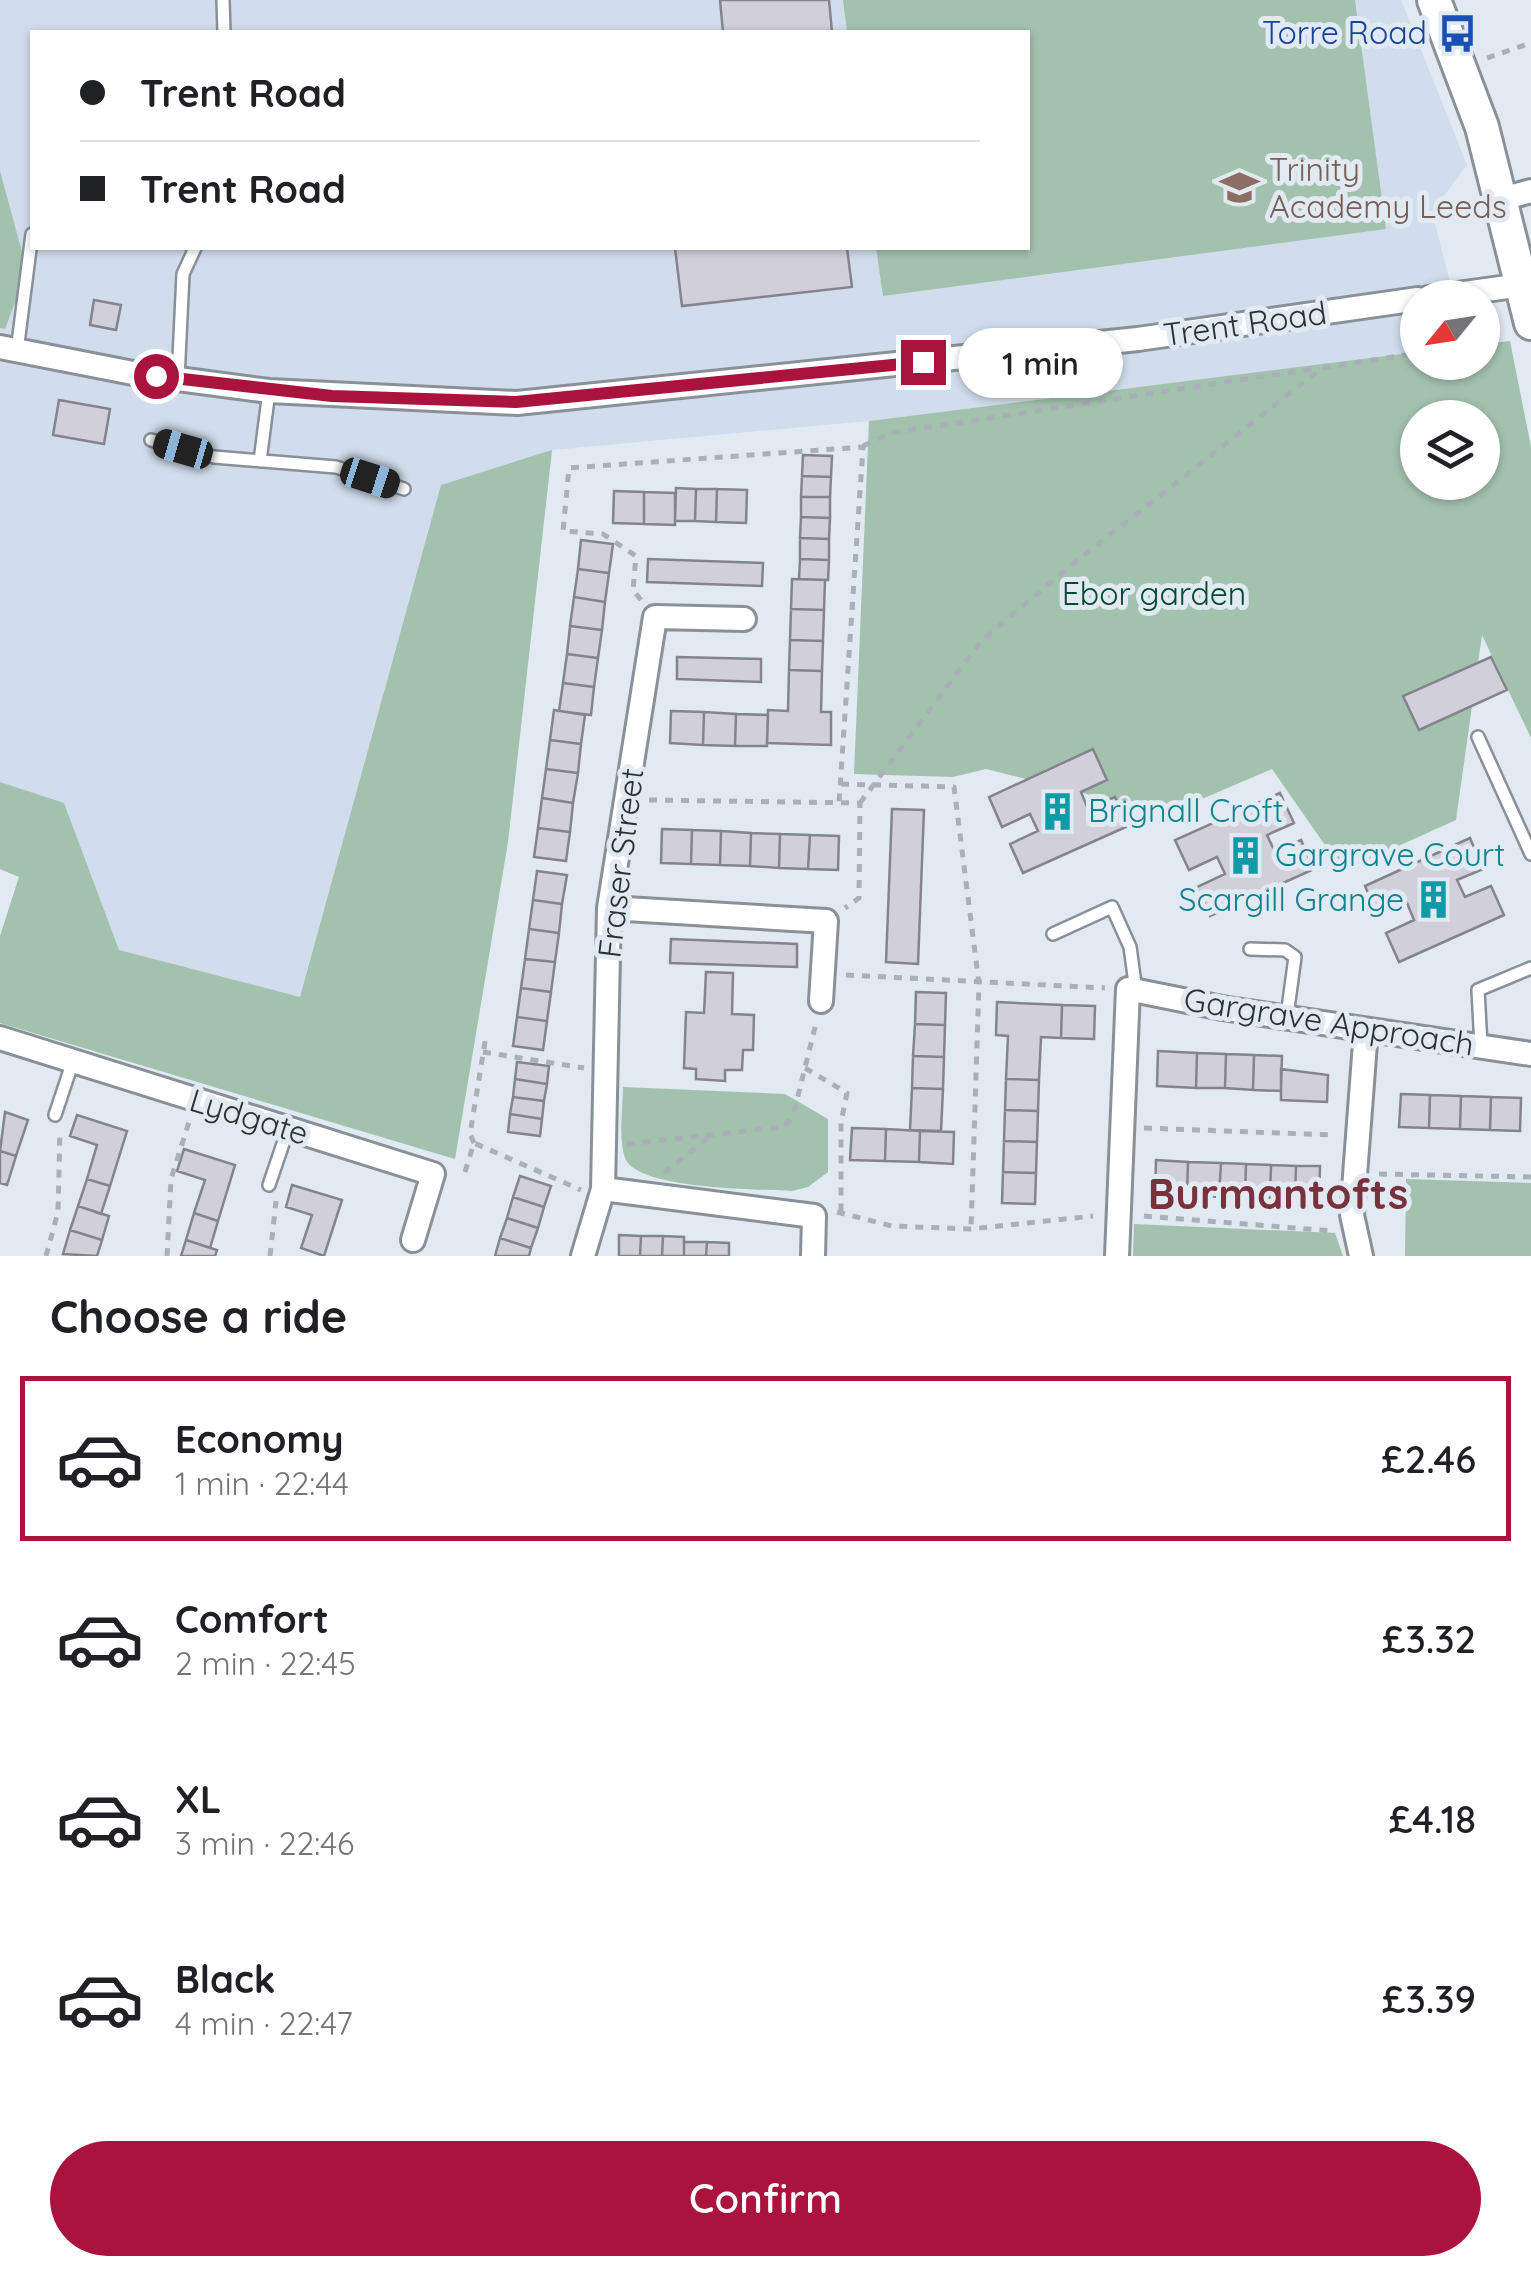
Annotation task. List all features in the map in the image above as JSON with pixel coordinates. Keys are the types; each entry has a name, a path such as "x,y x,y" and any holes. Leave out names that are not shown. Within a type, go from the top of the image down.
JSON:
{"street":[{"path":"1434,0 1516,195 1522,285 1531,323"},
{"path":"1500,288 1522,285"},
{"name":"Trent Road","path":"8,349 178,379 269,390 516,402 1138,339 1400,302"},
{"path":"655,617 744,619"},
{"name":"Fraser Street","path":"583,1256 603,1189 609,908 655,617"},
{"path":"609,908 826,921 821,1001"},
{"path":"1117,1256 1132,990"},
{"name":"Gargrave Approach","path":"1132,990 1531,1054"},
{"path":"1361,1256 1352,1215 1366,1030"},
{"name":"Lydgate","path":"0,1038 433,1174 413,1240"},
{"path":"603,1189 814,1216 812,1256"}],"lane":[{"path":"223,0 224,30"},
{"path":"8,349 30,244"},
{"path":"178,379 186,261 194,250"},
{"path":"260,461 269,390"},
{"path":"151,440 214,458 336,467 404,489"},
{"path":"1478,737 1531,854"},
{"path":"1054,934 1112,907 1130,947 1132,990"},
{"path":"1250,949 1285,950 1296,957 1287,1016"},
{"path":"1482,1046 1478,990 1531,968"},
{"path":"55,1115 72,1061"},
{"path":"270,1185 288,1129"}],"path":[{"path":"1460,68 1531,43"},
{"path":"655,617 633,590 636,556 602,534 563,532 569,468 862,446 891,432 1400,355"},
{"path":"826,921 859,898 860,803 870,785 982,641 1322,368"},
{"path":"839,803 862,446"},
{"path":"840,784 954,787 979,984 970,1229"},
{"path":"626,800 860,803"},
{"path":"823,974 1132,990"},
{"path":"604,1146 784,1127 793,1116 821,1001"},
{"path":"486,1036 470,1134 474,1142 583,1191 603,1189"},
{"path":"483,1052 606,1072"},
{"path":"804,1068 846,1093 841,1122 841,1211"},
{"path":"166,1256 171,1180 195,1100"},
{"path":"46,1256 58,1212 60,1130 55,1115"},
{"path":"1122,1127 1356,1136"},
{"path":"638,1194 710,1136"},
{"path":"465,1172 474,1142"},
{"path":"1355,1173 1531,1177"},
{"path":"270,1185 276,1197 270,1256"},
{"path":"814,1216 841,1211 892,1226 970,1229 1119,1214 1356,1232"}],"shaded area":[{"path":"0,0 1401,0 1467,165 1432,212 1450,280 1400,280 1400,354 869,421 552,450 508,842 455,1159 0,1023 0,936 19,877 0,869"}],"green space":[{"path":"843,0 1355,0 1386,229 883,296 876,250 1030,250 1030,30 847,30"},
{"path":"0,171 27,270 5,329 0,328"},
{"name":"Ebor garden","path":"1510,341 1531,447 1531,738 1482,635 1456,820 1343,871 1272,769 1167,814 986,769 953,777 854,774 869,421 1400,354 1400,380 1500,380 1500,342"},
{"path":"552,450 508,842 455,1159 0,1023 0,936 19,877 0,869 0,782 64,803 119,950 300,997 441,485"},
{"path":"623,1087 785,1094 828,1119 828,1172 808,1187 792,1191 701,1186 634,1169 623,1150"},
{"path":"1406,1179 1531,1183 1531,1256 1405,1256"},
{"path":"1134,1224 1335,1233 1343,1256 1133,1256"}],"building":[{"path":"720,0 829,0 832,30 723,30"},
{"path":"675,250 847,250 852,287 682,306"},
{"path":"94,300 121,305 116,330 90,325"},
{"path":"59,400 110,409 104,444 53,435"},
{"path":"803,455 832,456 831,477 802,476"},
{"path":"802,476 831,477 830,497 801,497"},
{"path":"676,488 696,489 695,521 675,521"},
{"path":"696,489 717,489 716,522 695,521"},
{"path":"717,489 747,490 746,523 716,522"},
{"path":"614,491 644,492 644,524 613,523"},
{"path":"644,492 675,493 675,525 644,524"},
{"path":"801,497 830,497 830,518 801,517"},
{"path":"801,517 830,518 829,539 800,538"},
{"path":"800,538 829,539 829,560 800,559"},
{"path":"581,540 613,544 609,573 578,569"},
{"path":"648,559 763,563 762,586 647,582"},
{"path":"800,559 829,560 828,580 799,579"},
{"path":"578,569 609,573 605,602 574,597"},
{"path":"792,579 825,580 824,610 791,609"},
{"path":"574,597 605,602 602,630 570,626"},
{"path":"791,609 824,610 823,641 790,640"},
{"path":"570,626 602,630 598,658 567,654"},
{"path":"790,640 823,641 822,671 789,670"},
{"path":"567,654 598,658 594,687 563,683"},
{"path":"677,657 761,659 761,682 677,679"},
{"path":"1491,657 1507,690 1419,730 1403,696"},
{"path":"789,670 822,671 821,712 831,712 831,745 767,743 768,710 788,711"},
{"path":"563,683 594,687 591,715 559,711"},
{"path":"554,710 585,715 581,744 550,740"},
{"path":"671,711 704,712 703,745 670,743"},
{"path":"704,712 736,714 735,746 703,745"},
{"path":"736,714 768,715 767,746 735,746"},
{"path":"550,740 581,744 578,773 546,769"},
{"name":"Brignall Croft","path":"1093,749 1107,780 1081,792 1088,809 1115,797 1128,826 1023,873 1010,844 1038,831 1030,814 1002,827 989,797"},
{"path":"546,769 578,773 573,803 542,798"},
{"name":"Gargrave Court","path":"1280,793 1294,823 1267,835 1275,852 1301,840 1314,869 1210,916 1197,887 1225,874 1217,857 1189,870 1175,840"},
{"path":"542,798 573,803 570,832 538,828"},
{"path":"892,809 924,810 918,964 886,962"},
{"path":"538,828 570,832 566,861 534,857"},
{"path":"662,829 692,830 691,864 661,863"},
{"path":"692,830 721,831 720,865 691,864"},
{"path":"721,831 751,833 750,866 720,865"},
{"path":"751,833 780,834 779,868 750,866"},
{"path":"780,834 810,835 808,869 779,868"},
{"path":"810,835 839,836 838,870 808,869"},
{"name":"Scargill Grange","path":"1470,838 1483,869 1457,880 1465,897 1491,886 1504,915 1399,962 1386,933 1414,920 1407,903 1378,916 1365,886"},
{"path":"537,871 567,875 562,904 533,900"},
{"path":"533,900 562,904 559,933 529,929"},
{"path":"529,929 559,933 555,962 525,959"},
{"path":"671,939 797,944 797,967 670,963"},
{"path":"525,959 555,962 551,992 521,988"},
{"path":"706,972 733,973 732,1014 754,1015 753,1050 743,1050 742,1070 725,1070 725,1081 696,1079 696,1069 684,1068 686,1012 704,1013"},
{"path":"521,988 551,992 547,1021 517,1017"},
{"path":"916,992 946,993 945,1025 915,1024"},
{"path":"997,1002 1062,1005 1061,1038 1041,1037 1039,1080 1006,1079 1008,1036 996,1035"},
{"path":"1062,1005 1095,1006 1094,1039 1061,1038"},
{"path":"517,1017 547,1021 543,1050 513,1046"},
{"path":"915,1024 945,1025 944,1057 913,1056"},
{"path":"1158,1051 1197,1053 1196,1088 1157,1086"},
{"path":"1197,1053 1226,1054 1225,1088 1196,1088"},
{"path":"1226,1054 1254,1055 1253,1090 1225,1088"},
{"path":"1254,1055 1282,1056 1281,1091 1253,1090"},
{"path":"913,1056 944,1057 943,1089 912,1088"},
{"path":"517,1062 549,1066 547,1084 515,1079"},
{"path":"1281,1069 1328,1075 1327,1102 1281,1100"},
{"path":"515,1079 547,1084 544,1101 513,1097"},
{"path":"1006,1079 1039,1080 1038,1111 1005,1110"},
{"path":"912,1088 943,1089 941,1131 910,1130"},
{"path":"1401,1094 1430,1095 1429,1128 1399,1127"},
{"path":"1430,1095 1461,1096 1460,1129 1429,1128"},
{"path":"1461,1096 1491,1097 1490,1130 1460,1129"},
{"path":"513,1097 544,1101 542,1119 510,1114"},
{"path":"1491,1097 1521,1098 1520,1131 1490,1130"},
{"path":"1005,1110 1038,1111 1037,1142 1004,1141"},
{"path":"5,1112 28,1120 16,1156 0,1151"},
{"path":"510,1114 542,1119 540,1136 508,1132"},
{"path":"77,1115 127,1131 110,1186 87,1179 97,1145 70,1136"},
{"path":"852,1128 886,1129 885,1161 850,1160"},
{"path":"886,1129 920,1131 919,1162 885,1161"},
{"path":"920,1131 954,1132 953,1164 919,1162"},
{"path":"1004,1141 1037,1142 1036,1173 1003,1172"},
{"path":"184,1149 235,1165 218,1221 194,1213 205,1180 177,1171"},
{"path":"0,1151 16,1156 7,1185 0,1183"},
{"path":"1156,1160 1188,1162 1187,1195 1155,1194"},
{"path":"1188,1162 1221,1163 1219,1197 1187,1195"},
{"path":"1221,1163 1246,1164 1245,1197 1219,1197"},
{"path":"1246,1164 1271,1165 1270,1198 1245,1197"},
{"path":"1271,1165 1296,1166 1295,1199 1270,1198"},
{"path":"1296,1166 1320,1166 1319,1200 1295,1199"},
{"path":"1003,1172 1036,1173 1035,1204 1002,1203"},
{"path":"520,1176 551,1186 544,1207 513,1197"},
{"path":"87,1179 110,1186 101,1214 78,1206"},
{"path":"292,1185 342,1200 324,1256 301,1248 312,1215 286,1207"},
{"path":"513,1197 544,1207 538,1228 507,1218"},
{"path":"78,1206 109,1216 102,1240 70,1230"},
{"path":"194,1213 218,1221 210,1248 186,1240"},
{"path":"507,1218 538,1228 531,1248 500,1238"},
{"path":"70,1230 102,1240 97,1256 63,1254"},
{"path":"619,1235 641,1236 640,1256 619,1256"},
{"path":"641,1236 663,1236 662,1256 640,1256"},
{"path":"663,1236 684,1237 684,1256 662,1256"},
{"path":"500,1238 531,1248 529,1256 495,1256"},
{"path":"186,1240 217,1250 215,1256 181,1256"},
{"path":"684,1242 707,1242 706,1256 684,1256"},
{"path":"707,1242 729,1243 729,1256 706,1256"}],"place":[{"name":"Torre Road","path":"1457,33"},
{"name":"Trinity Academy Leeds","path":"1239,188"},
{"name":"Brignall Croft","path":"1058,811"},
{"name":"Gargrave Court","path":"1245,855"},
{"name":"Scargill Grange","path":"1434,900"}],"district":[{"name":"Burmantofts","path":"1278,1194"}],"route":[{"path":"156,376 332,396 516,402 683,389 923,362"}]}
